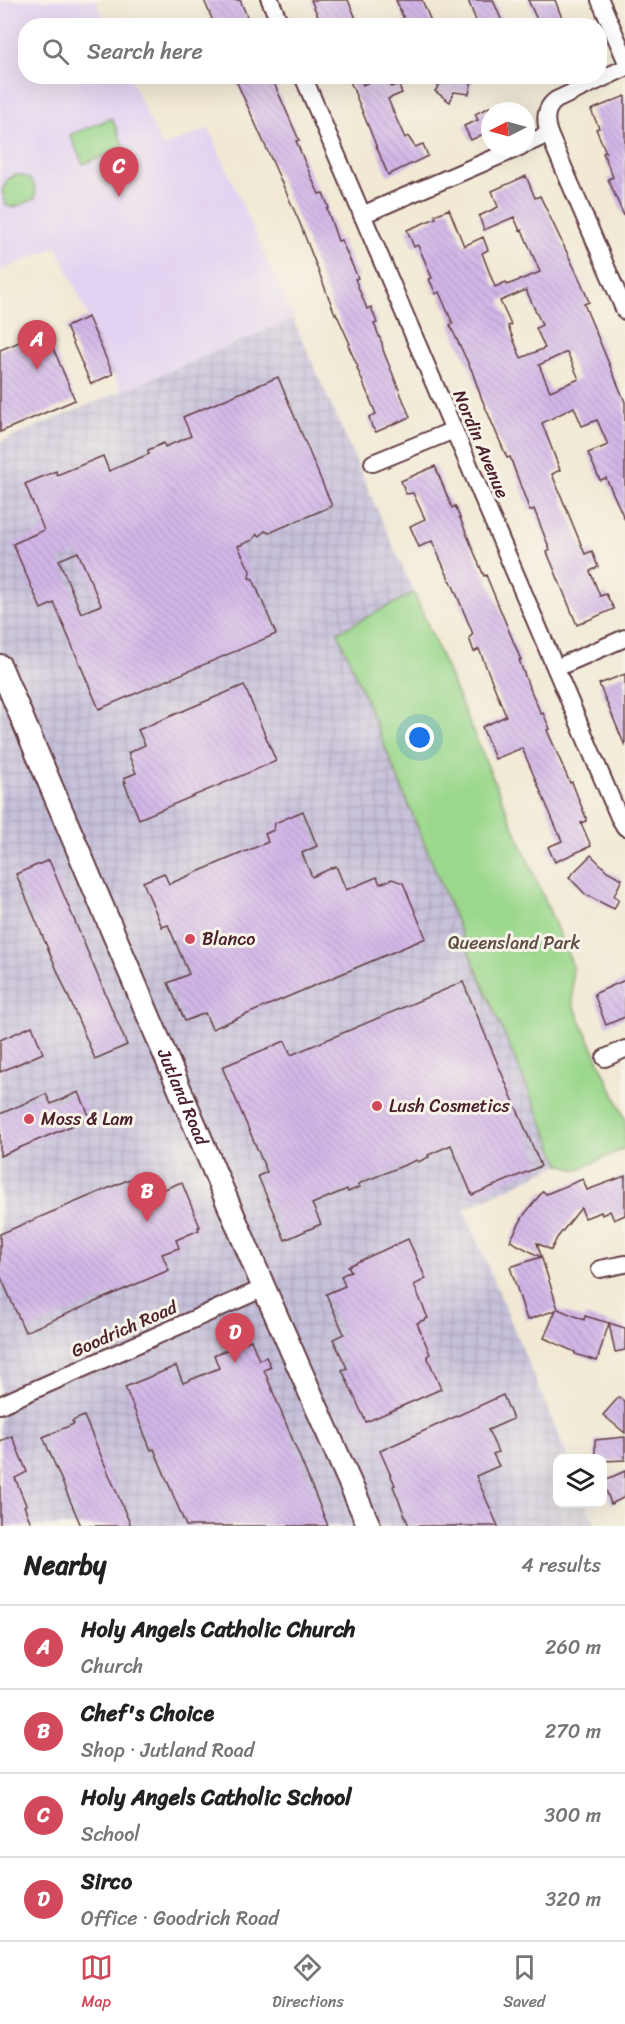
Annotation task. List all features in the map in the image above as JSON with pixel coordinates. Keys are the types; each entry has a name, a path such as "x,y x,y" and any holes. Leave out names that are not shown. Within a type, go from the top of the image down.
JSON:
{"street":[{"path":"270,0 278,18"},
{"path":"600,0 625,58"},
{"path":"607,76 625,68"},
{"name":"Nordin Avenue","path":"306,84 625,827"},
{"path":"590,84 555,100 547,112 546,122 549,134 625,311"},
{"path":"535,140 549,134"},
{"path":"362,216 499,156"},
{"path":"373,463 454,430"},
{"path":"556,668 625,638"},
{"name":"Jutland Road","path":"0,666 264,1288 369,1526"},
{"path":"605,1058 625,1050"},
{"path":"600,1269 625,1264"},
{"name":"Goodrich Road","path":"0,1405 264,1288"}],"shaded area":[{"path":"0,0 96,0 105,18 18,18 18,84 133,84 162,147 209,129 293,319 121,391 57,246 0,271"},
{"path":"293,319 414,593 338,631 463,938 560,1164 464,1209 566,1454 553,1454 553,1508 588,1508 596,1526 0,1526 0,442"}],"green space":[{"path":"112,118 124,148 83,164 70,135"},
{"path":"15,175 29,178 36,194 35,199 12,208 6,204 2,191 8,179"},
{"name":"Queensland Park","path":"414,593 572,964 573,1004 625,1119 625,1148 577,1170 560,1164 463,938 338,632"}],"building":[{"path":"204,0 240,0 248,18 212,18"},
{"path":"311,0 348,0 356,18 319,18"},
{"path":"396,0 422,0 430,18 404,18"},
{"path":"468,0 493,0 501,18 475,18"},
{"path":"528,0 555,0 562,18 536,18"},
{"path":"238,84 274,84 299,140 296,141 312,179 319,194 323,193 338,241 341,240 358,278 355,279 367,309 371,307 383,350 410,417 376,432 372,427 369,417 376,414 299,221"},
{"path":"351,84 390,84 391,87 398,84 402,93 388,99 395,116 405,138 408,136 415,147 423,144 428,156 388,175"},
{"path":"440,84 471,84 469,94 454,92 450,102 435,91"},
{"path":"625,96 625,218 608,179 613,177 603,153 606,152 591,110"},
{"path":"481,111 481,135 471,140 464,126 478,120 475,114"},
{"path":"526,176 535,198 540,196 581,282 589,302 584,304 625,402 625,520 606,478 600,480 588,453 608,445 597,420 582,426 574,407 542,423 560,470 552,474 585,554 592,551 598,567 590,571 600,596 606,594 614,609 577,625 547,552 550,550 534,509 530,511 510,457 507,458 472,371 450,325 453,324 439,292 436,294 418,245 414,247 407,230 436,218 435,215 449,209 464,246 483,237 488,250 482,253 495,287 506,282 507,285 540,272 514,217 484,230 479,216 498,207 492,191","holes":["526,290 542,325 536,328 545,348 521,358 508,326 511,325 500,301","567,352 579,379 550,391 539,365"]},
{"path":"88,317 113,374 91,384 66,327"},
{"path":"46,331 75,400 0,432 0,350"},
{"path":"278,377 332,506 269,533 265,531 260,536 257,534 253,540 238,546 250,571 249,578 253,579 276,634 99,709 54,603 41,609 13,544 44,530 25,484 56,471 57,475 103,456 109,471 149,454 148,450 164,443 165,447 191,436 183,417","holes":["78,552 101,605 81,613 59,560"]},
{"path":"435,466 452,508 455,506 484,576 486,575 521,660 519,660 528,684 550,729 547,730 586,818 586,821 581,823 591,846 555,862 548,847 562,841 522,748 495,759 482,727 506,716 479,649 474,652 469,638 473,634 451,581 432,541 419,547 410,526 425,519 413,493 406,494 401,481"},
{"path":"625,674 625,746 599,684"},
{"path":"244,685 276,761 139,819 124,782 126,782 124,778 136,773 128,753 145,745 138,730"},
{"path":"303,811 317,846 302,853 312,877 336,866 346,890 377,877 380,884 392,879 403,883 426,938 212,1029 205,1013 185,1021 168,983 189,974 168,925 162,927 143,882 164,873 169,884 268,842 265,834 274,830 275,823"},
{"path":"591,855 607,871 622,879 614,896 619,899 614,909 586,895 569,877"},
{"path":"49,860 127,1045 95,1059 16,874"},
{"path":"625,980 625,1017 606,1025 594,994"},
{"name":"Lush Cosmetics","path":"463,982 541,1166 472,1195 451,1145 418,1162 417,1160 358,1184 360,1187 348,1192 347,1189 312,1204 321,1224 285,1240 258,1176 267,1172 222,1067 285,1041 291,1055"},
{"path":"32,1026 43,1053 0,1072 0,1040"},
{"path":"79,1092 90,1118 0,1156 0,1114 46,1094 51,1104"},
{"path":"625,1176 625,1215 614,1220 610,1211 585,1218 581,1208 557,1238 551,1250 537,1243 558,1309 584,1320 585,1316 609,1323 597,1361 575,1354 544,1338 556,1310 527,1320 510,1267 541,1257 510,1241 524,1215 543,1191 546,1194 583,1179 587,1190"},
{"path":"130,1179 139,1200 182,1183 200,1227 198,1227 199,1230 176,1240 179,1248 162,1254 169,1270 25,1332 0,1275 0,1234"},
{"path":"408,1239 426,1279 414,1285 428,1318 417,1323 430,1354 427,1356 441,1389 366,1422 342,1370 347,1368 333,1339 344,1334 326,1294 345,1286 341,1276 351,1271 348,1266"},
{"path":"609,1323 625,1328 625,1350 615,1352"},
{"path":"251,1340 259,1360 266,1357 271,1367 264,1370 328,1526 186,1526 125,1387 176,1366 183,1383 219,1368 214,1355"},
{"path":"503,1395 513,1419 488,1430 498,1452 493,1454 499,1466 476,1476 498,1526 409,1526 380,1451"},
{"path":"619,1397 625,1402 625,1433 603,1415"},
{"path":"84,1416 131,1526 81,1526 43,1437 74,1424 72,1421"},
{"path":"12,1436 27,1472 15,1478 32,1526 0,1526 0,1441"},
{"path":"625,1437 625,1460 607,1461 607,1454 595,1454 595,1440"},
{"path":"625,1471 625,1497 611,1504 607,1492 607,1479"}],"place":[{"name":"Holy Angels Catholic School","path":"119,197"},
{"name":"Holy Angels Catholic Church","path":"37,370"},
{"name":"Blanco","path":"190,939"},
{"name":"Lush Cosmetics","path":"377,1106"},
{"name":"Moss & Lam","path":"29,1119"},
{"name":"Chef's Choice","path":"147,1222"},
{"name":"Sirco","path":"235,1363"}]}
